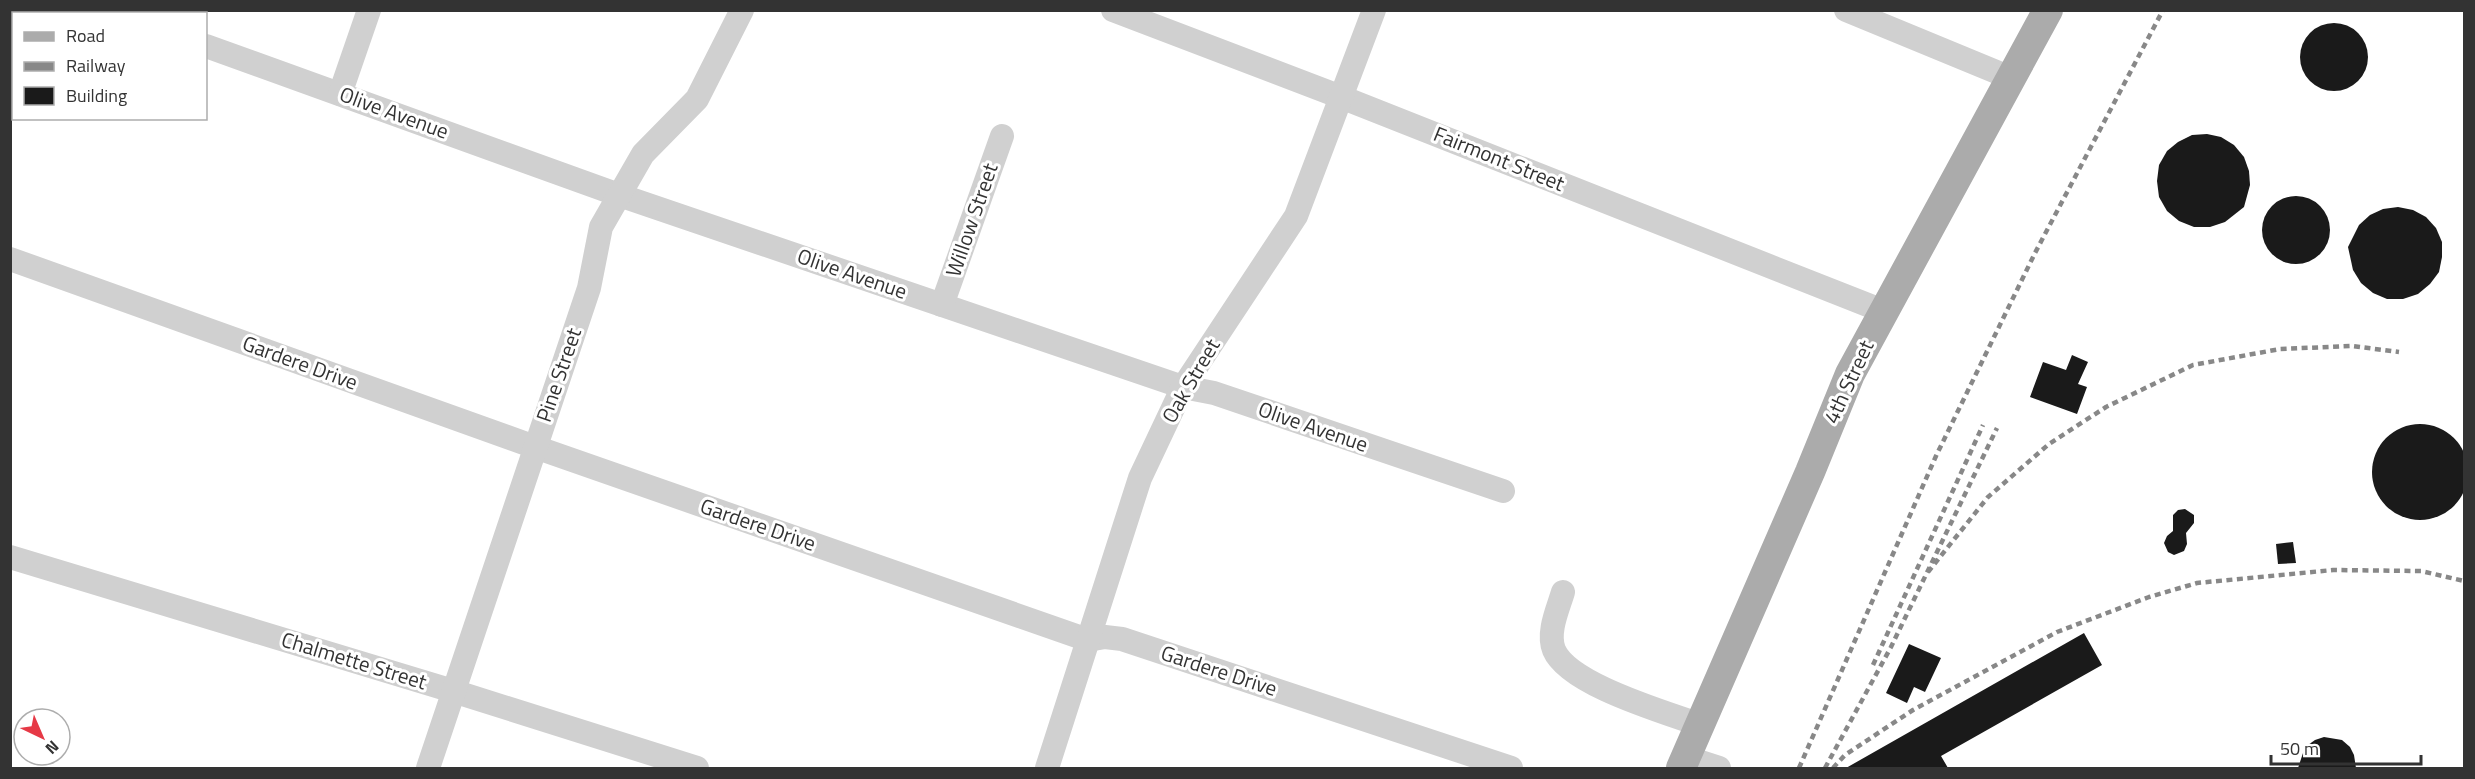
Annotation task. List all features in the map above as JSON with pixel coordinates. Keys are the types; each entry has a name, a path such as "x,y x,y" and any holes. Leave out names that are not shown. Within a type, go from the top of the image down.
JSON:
{"main road":[{"name":"4th Street","path":"1683,763 1810,472 1850,374 2048,10"}],"street":[{"path":"340,94 369,10"},
{"name":"Pine Street","path":"428,768 589,288 601,227 643,154 697,99 742,10"},
{"name":"Fairmont Street","path":"1113,10 1341,97 1883,311"},
{"name":"Oak Street","path":"1047,768 1140,478 1183,387 1296,216 1374,10"},
{"path":"1846,10 2011,78"},
{"name":"Olive Avenue","path":"207,46 619,195 1183,387 1214,393 1503,491"},
{"name":"Willow Street","path":"942,305 1002,136"},
{"name":"Gardere Drive","path":"10,259 535,447 1088,640 1105,637 1122,639 1511,768"},
{"name":"Chalmette Street","path":"10,557 453,691 697,768"},
{"path":"1563,592 1552,632 1554,650 1567,666 1580,677 1601,687 1700,725"},
{"path":"1683,763 1719,768"}],"building":[{"path":"2334,23 2347,25 2358,33 2366,44 2368,57 2366,70 2358,81 2347,89 2334,91 2321,89 2310,81 2302,70 2300,57 2302,44 2310,33 2321,25"},
{"path":"2207,134 2221,137 2234,145 2244,157 2249,171 2250,185 2244,207 2225,222 2210,227 2194,227 2179,221 2167,211 2159,197 2157,181 2159,165 2167,151 2178,142 2192,135"},
{"path":"2289,196 2303,196 2315,201 2325,211 2330,230 2325,249 2315,259 2303,264 2289,264 2277,259 2267,249 2262,237 2262,223 2267,211 2277,201"},
{"path":"2398,207 2413,210 2426,217 2436,228 2442,242 2442,257 2439,272 2418,294 2403,299 2387,299 2373,293 2361,283 2353,270 2348,247 2359,225 2370,215 2383,209"},
{"path":"2072,355 2088,362 2078,384 2087,387 2077,414 2030,397 2043,362 2066,370"},
{"path":"2420,424 2438,428 2454,438 2464,454 2468,472 2464,490 2454,506 2438,516 2420,520 2402,516 2386,506 2376,490 2372,472 2376,454 2386,438 2402,428"},
{"path":"2185,509 2194,515 2194,523 2186,533 2187,544 2184,551 2174,555 2168,552 2164,543 2173,531 2173,515 2178,510"},
{"path":"2293,542 2296,563 2278,564 2276,544"},
{"path":"2084,633 2102,665 1941,756 1948,768 1846,768"},
{"path":"1909,644 1941,658 1925,692 1914,687 1907,703 1886,693"},
{"path":"2324,737 2342,740 2350,747 2356,768 2298,768 2308,745"}],"railway":[{"path":"1799,768 1936,456 2035,253 2163,10"},
{"path":"1928,572 1988,497 2049,444 2106,407 2193,365 2280,349 2352,346 2399,352"},
{"path":"1873,665 1983,425"},
{"path":"1825,768 1891,647 1997,428"},
{"path":"1833,768 1845,755 1913,710 2057,632 2149,597 2197,583 2333,570 2421,571 2464,581"}]}
